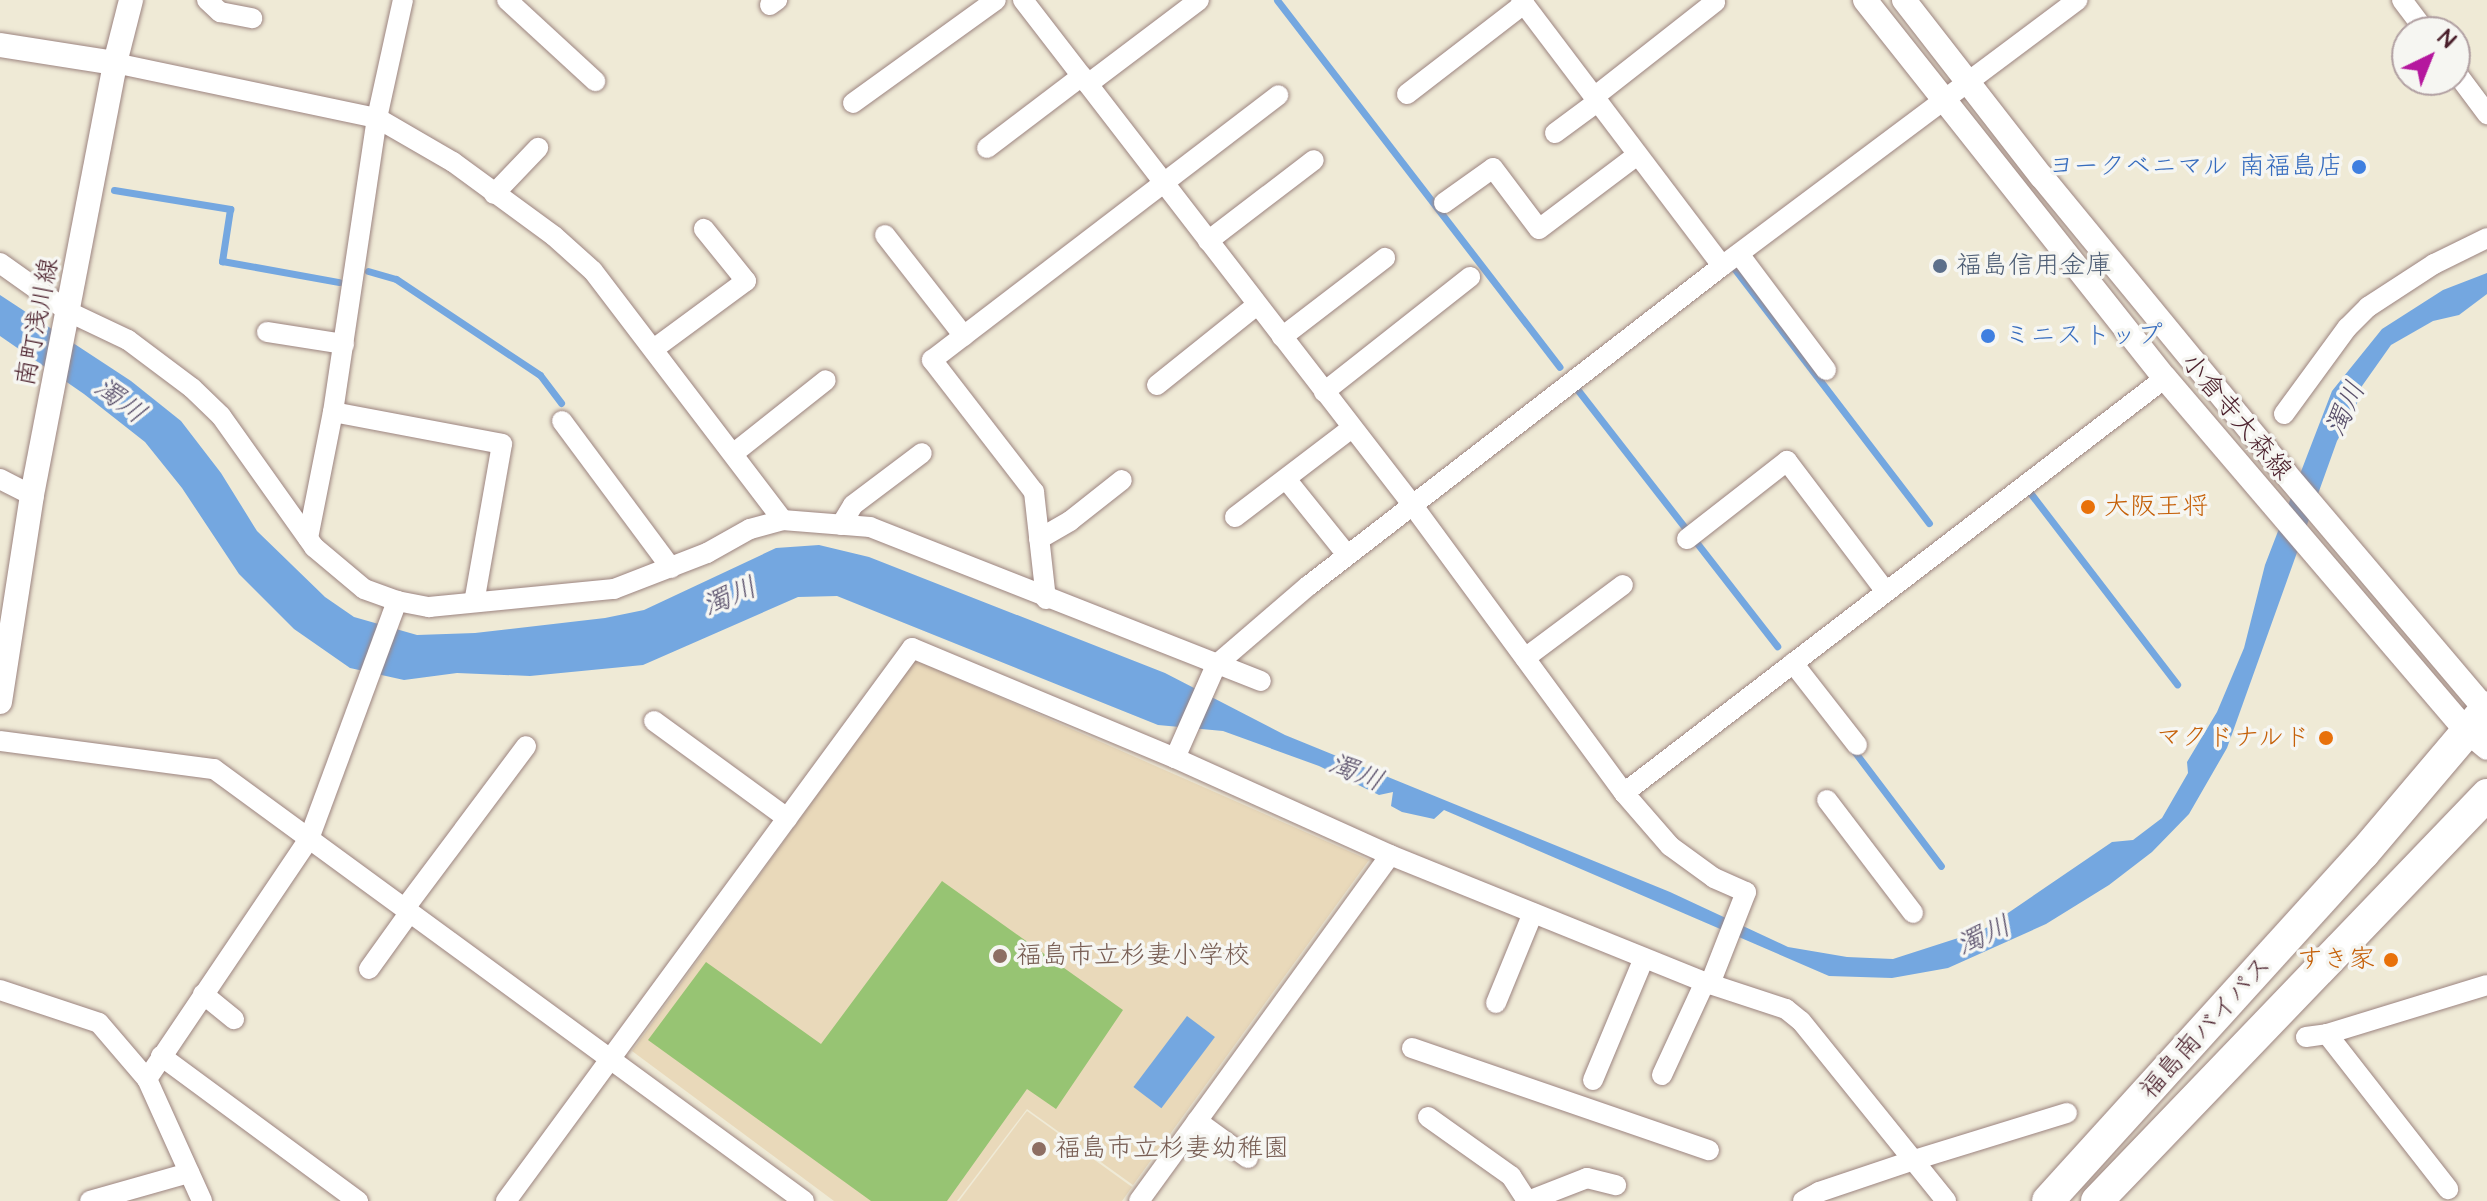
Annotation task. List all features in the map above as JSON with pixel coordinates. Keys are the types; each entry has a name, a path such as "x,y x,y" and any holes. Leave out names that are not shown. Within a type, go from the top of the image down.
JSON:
{"highway":[{"name":"福島南バイパス","path":"2048,1201 2483,721"},
{"name":"福島南バイパス","path":"2097,1201 2487,795"}],"street":[{"name":"南町浅川線","path":"0,702 3,663 32,495 115,63 131,0"},
{"path":"207,0 220,12 252,18"},
{"path":"308,538 333,412 377,118 403,0"},
{"path":"507,0 595,81"},
{"path":"853,103 996,0"},
{"path":"1023,0 1411,503 1624,793 1670,846 1714,878 1746,892 1710,977 1662,1075"},
{"path":"987,148 1199,0"},
{"name":"小倉寺大森線","path":"1865,0 1941,100 2165,378 2350,592 2483,721"},
{"path":"1904,0 2285,473 2363,563 2483,721"},
{"path":"1175,758 1216,665 1411,503 2077,0"},
{"path":"1407,94 1522,2 1636,156 1826,370"},
{"path":"1555,133 1715,2"},
{"path":"0,45 115,63 377,118 453,162 554,236 593,271 655,348 783,520"},
{"path":"2471,92 2487,114"},
{"path":"1046,599 1034,492 932,360 1278,95"},
{"path":"494,194 538,148"},
{"path":"1444,203 1493,168 1539,229 1636,156"},
{"path":"1208,241 1314,160"},
{"path":"655,348 746,281 704,229"},
{"path":"885,235 964,336"},
{"path":"2284,414 2347,328 2368,307 2434,264 2487,238"},
{"path":"1282,337 1385,258"},
{"path":"0,263 68,317 128,340 192,388 221,416 308,538 364,589 396,604 429,607 614,589 671,568 750,529 783,520 870,527 1046,599 1261,681"},
{"path":"1324,392 1470,277"},
{"path":"1157,385 1257,305"},
{"path":"267,332 344,344"},
{"path":"1624,793 2165,378"},
{"path":"734,453 826,380"},
{"path":"333,412 502,444 474,602"},
{"path":"562,421 671,568"},
{"path":"1235,517 1352,428"},
{"path":"841,525 853,505 922,453"},
{"path":"1687,539 1787,461 1886,592"},
{"path":"0,479 32,495"},
{"path":"1286,479 1347,555"},
{"path":"1039,539 1070,521 1122,480"},
{"path":"1525,658 1623,585"},
{"path":"147,1079 309,839 396,604"},
{"path":"506,1201 912,648 1175,758 1390,855 1644,958 1710,977 1786,1009 1801,1021 1946,1201"},
{"path":"1793,663 1857,745"},
{"path":"654,721 787,818"},
{"path":"0,741 214,769 804,1201"},
{"path":"369,969 407,910 526,746"},
{"path":"1827,800 1913,913"},
{"path":"1139,1201 1390,855"},
{"path":"1496,1003 1533,913"},
{"path":"1593,1080 1644,958"},
{"path":"2306,1037 2327,1034 2487,985"},
{"path":"0,990 99,1023 147,1079 202,1201"},
{"path":"203,994 234,1019"},
{"path":"2327,1034 2448,1189"},
{"path":"1412,1048 1709,1150"},
{"path":"161,1056 358,1201"},
{"path":"1803,1201 1914,1160 2067,1113"},
{"path":"1428,1117 1511,1176 1528,1201 1587,1178 1616,1185"},
{"path":"1197,1121 1248,1158"},
{"path":"90,1201 189,1173"}],"shaded area":[{"name":"福島市立杉妻小学校","path":"915,660 1369,860 1133,1185 1027,1109 957,1201 834,1201 632,1051"},
{"name":"福島市立杉妻幼稚園","path":"1027,1111 1132,1187 1122,1201 959,1201"}],"green space":[{"path":"942,881 1123,1010 1056,1109 1027,1089 947,1201 871,1201 648,1040 706,962 821,1044"}],"water":[{"name":"濁川","path":"2487,273 2487,294 2459,315 2433,321 2391,345 2362,386 2356,407 2337,441 2227,748 2189,814 2152,852 2109,885 2046,924 1948,968 1892,978 1829,976 1444,810 1434,819 1402,812 1391,806 1393,792 1379,795 1319,766 1223,731 1158,725 837,596 798,597 643,665 530,676 457,673 404,680 350,668 294,629 239,574 182,488 145,442 84,394 0,336 0,295 131,381 181,421 221,473 257,531 325,597 354,617 417,635 475,633 605,618 644,610 776,548 819,545 869,557 1165,673 1285,735 1670,892 1788,947 1847,957 1893,959 1983,930 2112,842 2133,840 2162,818 2188,773 2187,762 2217,712 2244,648 2265,565 2332,391 2382,329 2443,290"},
{"path":"1187,1016 1215,1037 1161,1108 1133,1087"}],"waterway":[{"path":"1277,0 1560,367"},
{"path":"114,190 230,209 222,261 339,282"},
{"path":"1734,268 1929,523"},
{"path":"368,271 396,279 540,375 561,403"},
{"path":"1577,389 1777,646"},
{"path":"2028,490 2177,684"},
{"path":"1851,747 1941,866"}],"place":[{"name":"ヨークベニマル 南福島店","path":"2359,167"},
{"name":"福島信用金庫","path":"1940,266"},
{"name":"ミニストップ","path":"1988,336"},
{"name":"大阪王将","path":"2088,507"},
{"name":"マクドナルド","path":"2326,738"},
{"name":"福島市立杉妻小学校","path":"1000,956"},
{"name":"すき家","path":"2391,960"},
{"name":"福島市立杉妻幼稚園","path":"1039,1149"}]}
